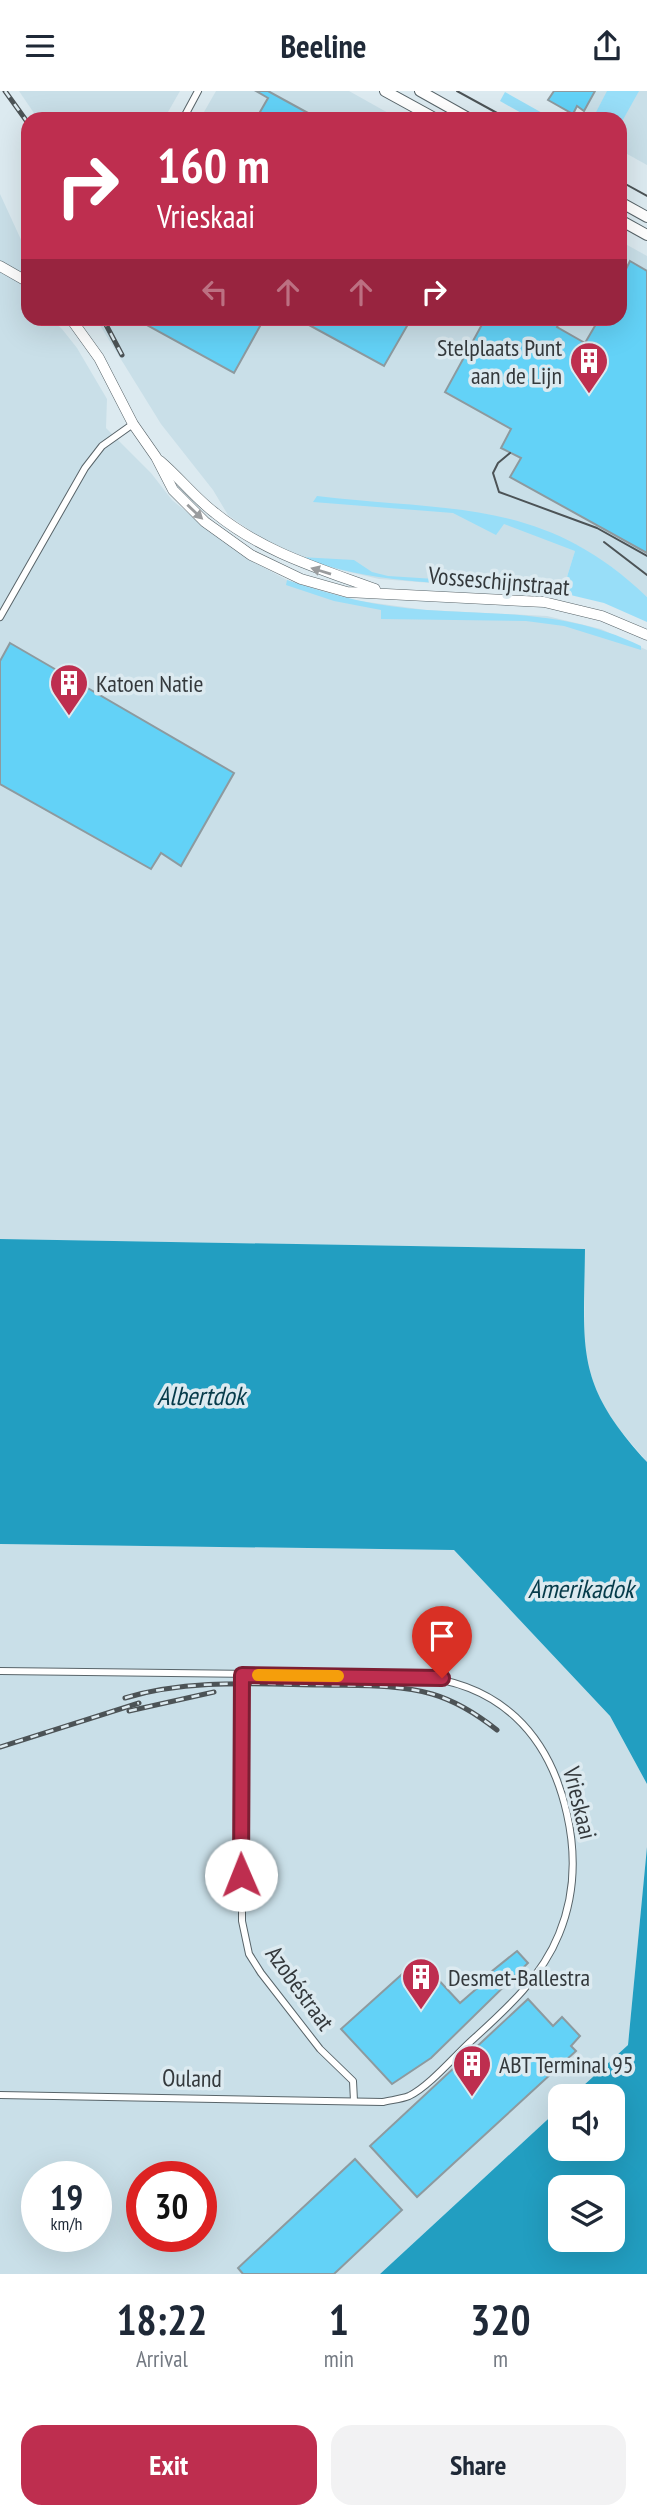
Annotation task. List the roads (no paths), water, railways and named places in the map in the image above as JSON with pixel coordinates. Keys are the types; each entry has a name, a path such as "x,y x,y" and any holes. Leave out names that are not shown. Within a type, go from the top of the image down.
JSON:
{"main road":[{"path":"385,91 423,112"},
{"path":"420,91 458,112"},
{"path":"627,206 647,217"},
{"path":"627,224 647,235"}],"street":[{"path":"187,112 198,91"},
{"path":"0,266 21,278"},
{"name":"Vosseschijnstraat","path":"76,326 99,358 133,423 156,457 173,490 221,534 251,555 289,574 347,592 544,602 603,616 647,635"},
{"path":"0,617 94,455 133,423"},
{"name":"Vrieskaai","path":"0,1671 415,1676 454,1682 490,1697 508,1710 535,1738 556,1774 570,1829 572,1880 568,1910 546,1960 527,1988 410,2096 383,2102"},
{"name":"Azobéstraat","path":"242,1675 242,1920 249,1954 320,2049 353,2081 354,2101"},
{"name":"Ouland","path":"0,2095 383,2102"}],"water":[{"name":"Albertdok","path":"0,1239 585,1249 584,1313 588,1363 606,1409 647,1462 647,1784 610,1716 454,1550 0,1544"},
{"path":"647,1847 647,2274 380,2274 548,2119 548,2161 625,2161 625,2084 585,2084 628,2045"}],"tram line":[{"path":"457,91 495,112"},
{"path":"627,185 647,196"},
{"path":"510,453 498,463 493,473 499,492 597,528 647,556"},
{"path":"604,542 647,575"}],"railway":[{"path":"5,91 21,113"},
{"path":"107,326 122,355"},
{"path":"125,1698 173,1688 222,1684 391,1687 419,1691 450,1700 497,1730"},
{"path":"129,1711 214,1692"},
{"path":"0,1747 139,1703"}],"place":[{"name":"Stelplaats Punt aan de Lijn","path":"589,395"},
{"name":"Katoen Natie","path":"69,717"},
{"name":"Desmet-Ballestra","path":"421,2011"},
{"name":"ABT Terminal 95","path":"472,2098"}],"water label":[{"name":"Amerikadok","path":"581,1588"}]}
